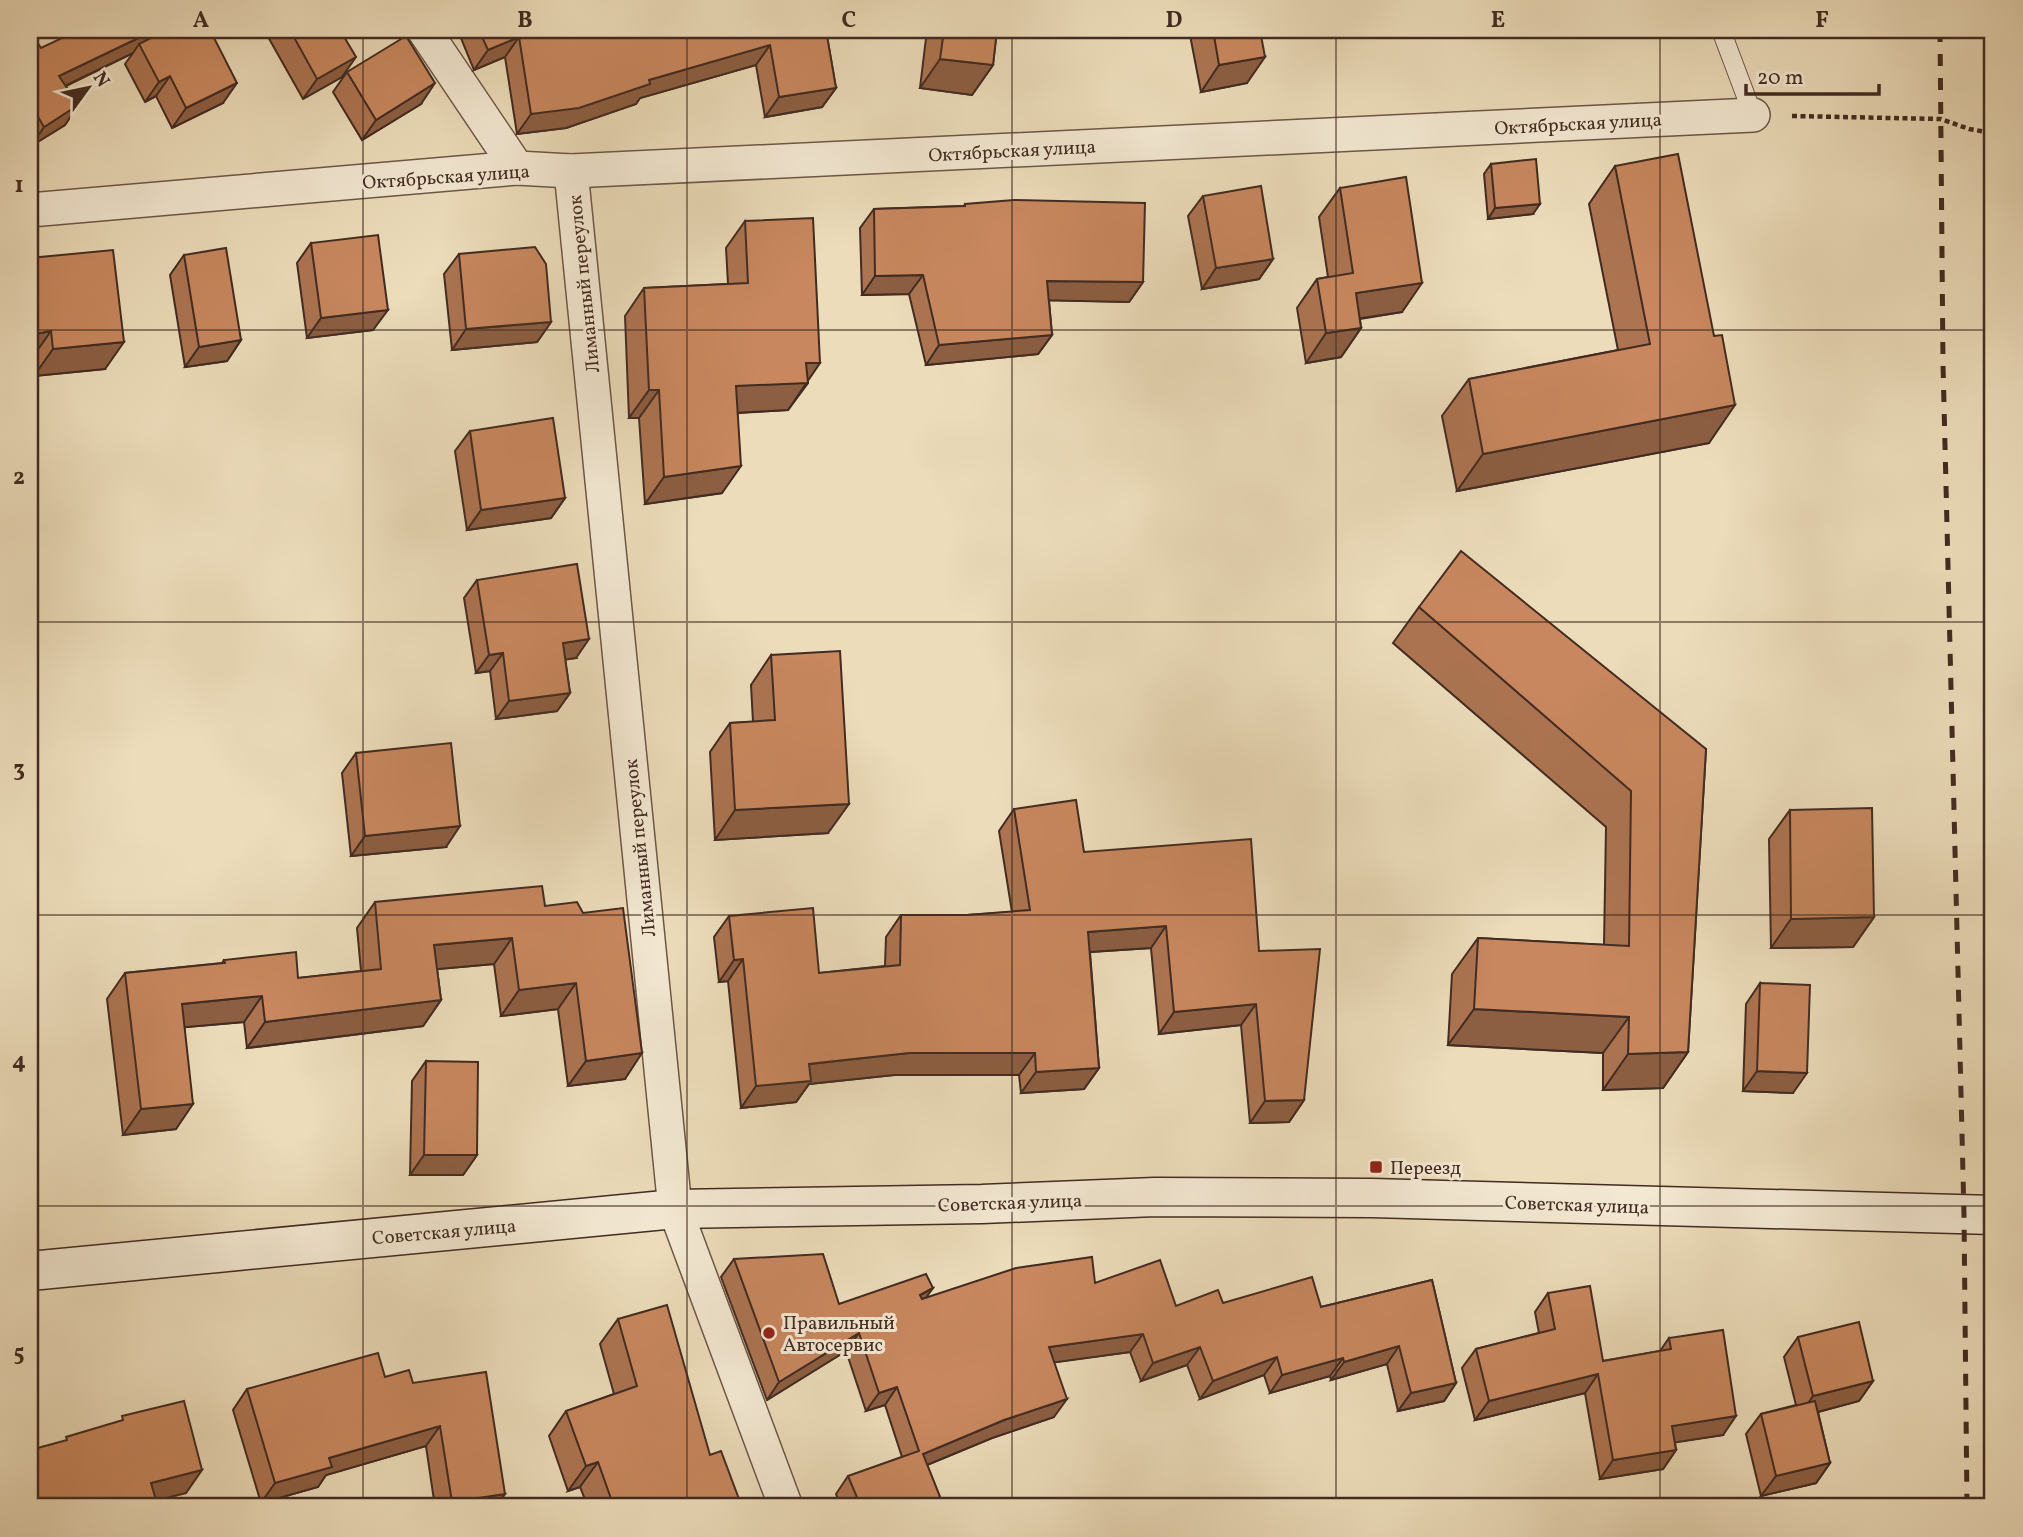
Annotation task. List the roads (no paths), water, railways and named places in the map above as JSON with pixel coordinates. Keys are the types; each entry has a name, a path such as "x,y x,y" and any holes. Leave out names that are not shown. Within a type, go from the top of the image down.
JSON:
{"street":[{"path":"424,30 517,168"},
{"name":"Октябрьская улица","path":"30,210 517,168 571,171 1753,115"},
{"name":"Лиманный переулок","path":"571,171 675,1209 786,1507"},
{"name":"Советская улица","path":"30,1271 675,1209 982,1204 1155,1197 1372,1198 1993,1215"}],"lane":[{"path":"1721,30 1753,115"}],"railway":[{"path":"1940,30 1943,364 1964,1215 1967,1507"}],"place":[{"name":"Переезд","path":"1376,1167"},
{"name":"Правильный Автосервис","path":"769,1333"}]}
